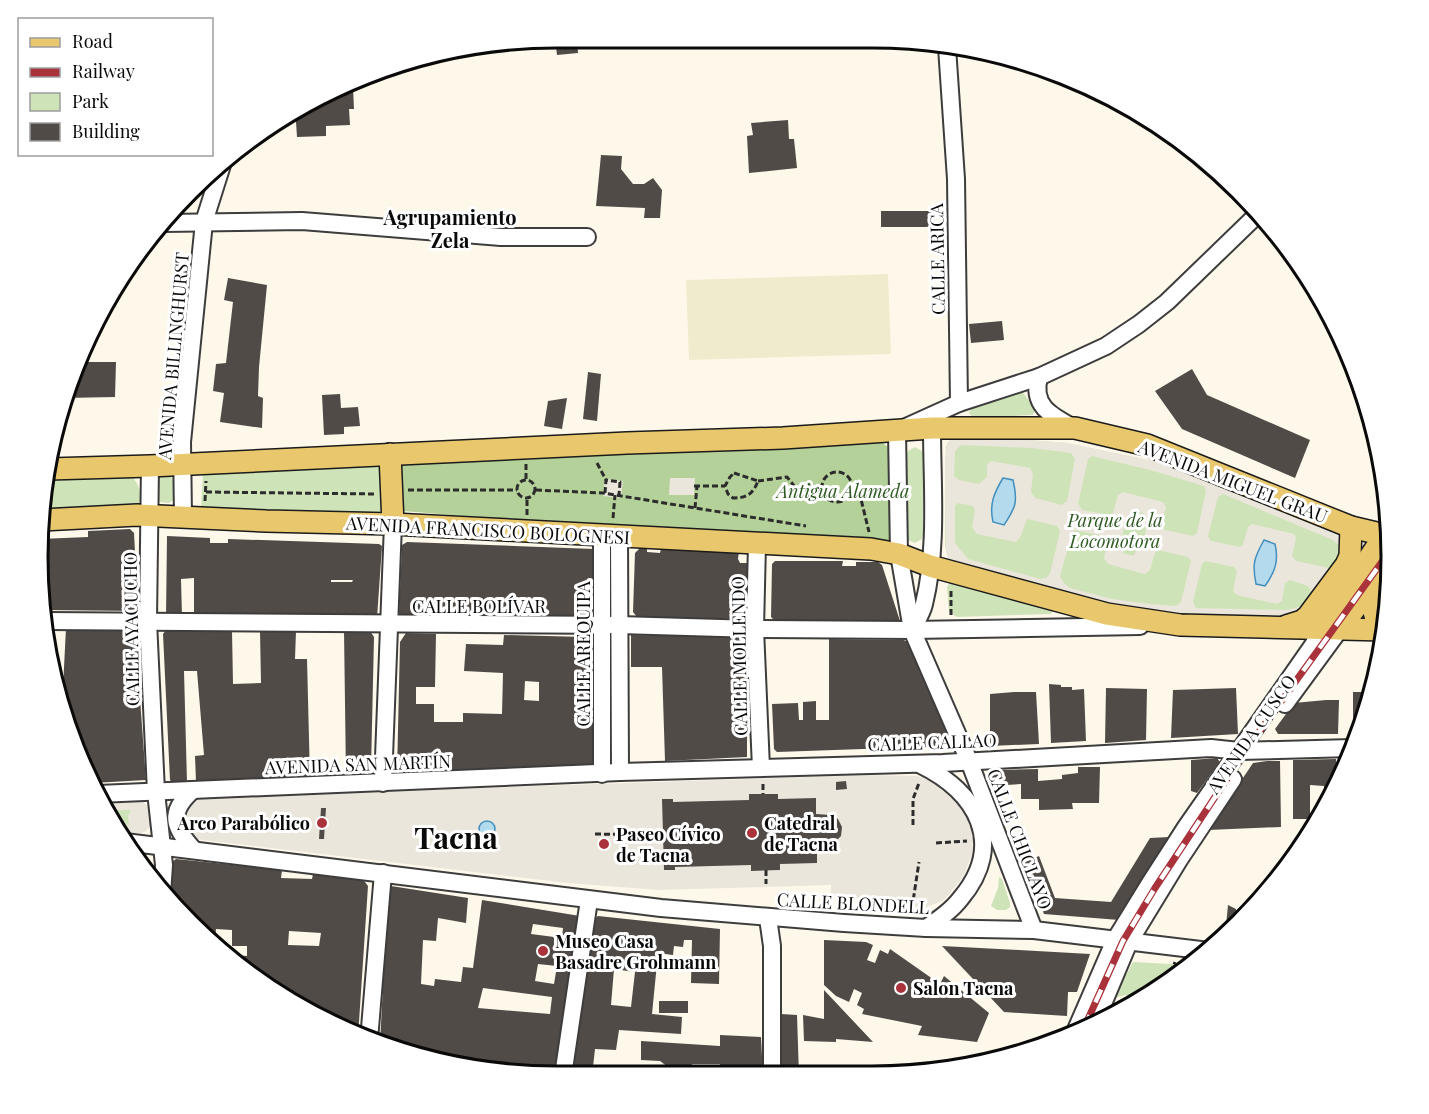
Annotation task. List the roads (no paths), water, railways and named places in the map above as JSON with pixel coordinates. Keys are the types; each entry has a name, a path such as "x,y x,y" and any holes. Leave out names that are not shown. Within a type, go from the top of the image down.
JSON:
{"main road":[{"path":"56,468 150,466 615,443 783,438 932,428"},
{"name":"AVENIDA MIGUEL GRAU","path":"932,428 1075,428 1147,445 1351,526 1380,533"},
{"path":"390,454 393,524"},
{"name":"AVENIDA FRANCISCO BOLOGNESI","path":"49,520 149,516 611,531 757,543 871,549 899,554 930,566"},
{"path":"1283,628 1302,621 1308,616 1346,565 1350,556 1351,526"},
{"name":"AVENIDA CUSCO","path":"1331,629 1381,545"},
{"path":"930,566 1107,614 1180,625 1376,630"},
{"name":"AVENIDA CUSCO","path":"1331,629 1381,571"},
{"path":"1377,622 1373,616 1373,608 1379,600"}],"street":[{"name":"CALLE ARICA","path":"946,54 956,178 959,403"},
{"name":"AVENIDA BILLINGHURST","path":"183,517 183,431 204,222 218,177"},
{"path":"897,431 959,403 1039,377 1106,346 1140,324 1167,302 1253,219"},
{"path":"173,223 302,221 501,237 587,237"},
{"path":"1039,377 1036,387 1038,400 1053,416 1075,428"},
{"path":"959,403 932,428 933,542 924,607 912,630 1180,625"},
{"name":"CALLE CHICLAYO","path":"897,431 899,554 912,630 969,761 1034,930"},
{"name":"CALLE AYACUCHO","path":"150,466 148,621 156,792 164,865 163,879"},
{"path":"383,783 393,524"},
{"name":"CALLE AREQUIPA","path":"602,774 610,625 611,531"},
{"name":"CALLE MOLLENDO","path":"757,543 755,629 762,775"},
{"name":"CALLE BOLÍVAR","path":"52,621 610,625 912,630"},
{"name":"CALLE AREQUIPA","path":"610,625 620,772"},
{"name":"AVENIDA CUSCO","path":"1122,941 1184,852 1246,750 1331,629"},
{"name":"CALLE CALLAO","path":"620,772 762,775 916,762 1211,748 1246,750 1343,748"},
{"path":"916,762 938,773 957,788 971,804 979,822 982,840 979,869 971,885 947,913 926,928"},
{"name":"AVENIDA SAN MARTÍN","path":"106,794 620,772"},
{"path":"193,790 178,806 176,813 178,829 194,850"},
{"path":"136,843 589,900 564,1066"},
{"path":"370,1030 383,873"},
{"name":"CALLE BLONDELL","path":"589,900 768,918 926,928 1034,930 1196,950"},
{"path":"768,918 772,946 772,1066"},
{"path":"1098,1013 1122,941"},
{"path":"1080,1021 1098,976 1122,941"}],"water":[{"path":"1003,478 1013,480 1016,499 1004,525 993,522 992,510 995,494"},
{"path":"1264,540 1275,544 1277,556 1274,571 1265,586 1256,584 1254,571 1256,557"},
{"path":"484,821 490,821 495,829 493,835 484,837 479,832 479,826"}],"railway":[{"path":"1089,1018 1123,941 1155,888 1246,750 1381,563"}],"place":[{"name":"Arco Parabólico","path":"322,823"},
{"name":"Catedral de Tacna","path":"752,833"},
{"name":"Paseo Cívico de Tacna","path":"604,844"},
{"name":"Museo Casa Basadre Grohmann","path":"543,951"},
{"name":"Salon Tacna","path":"901,988"}],"district":[{"name":"Agrupamiento Zela","path":"450,228"},
{"name":"Tacna","path":"456,837"}],"park label":[{"name":"Antigua Alameda","path":"843,491"},
{"name":"Parque de la Locomotora","path":"1115,530"}]}
